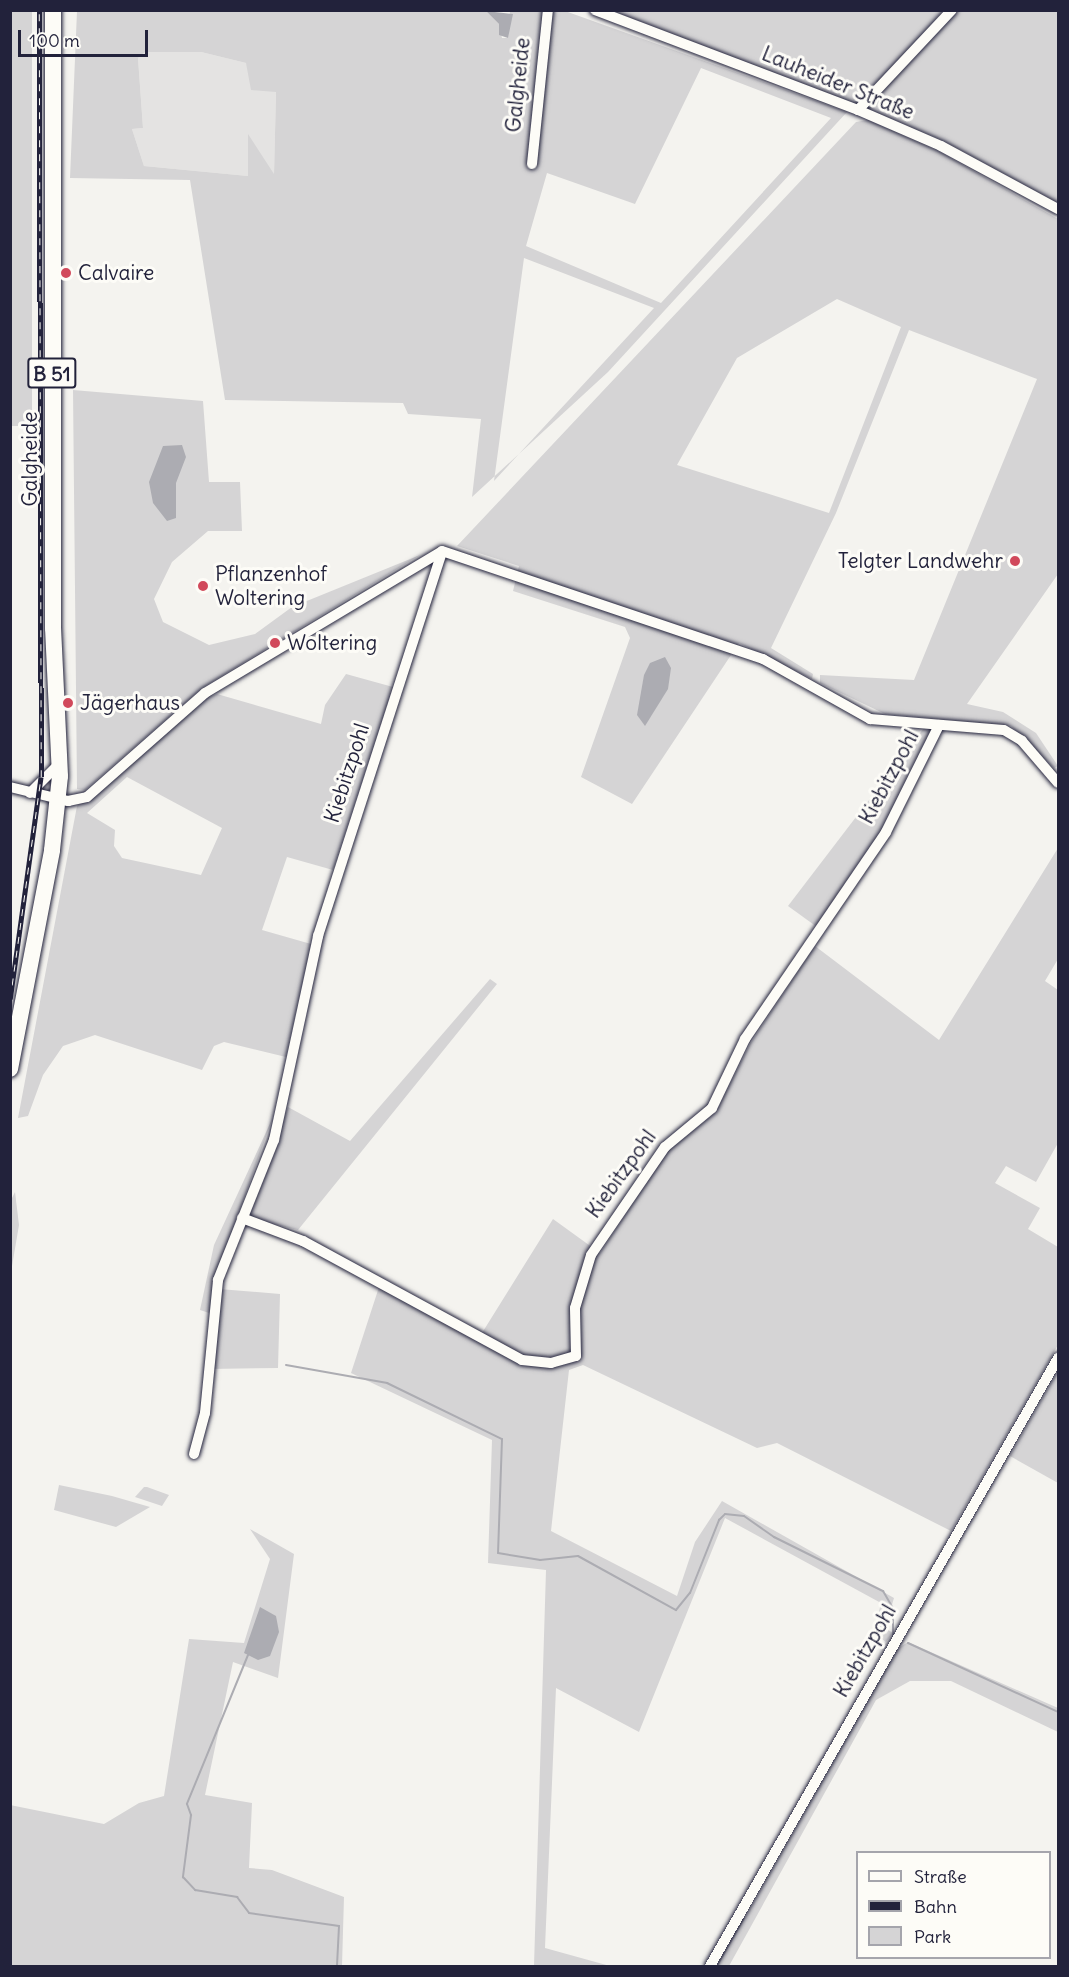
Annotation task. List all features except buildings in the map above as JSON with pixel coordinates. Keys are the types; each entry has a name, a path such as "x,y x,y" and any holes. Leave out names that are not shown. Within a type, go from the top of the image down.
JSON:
{"main road":[{"name":"Galgheide","path":"53,10 53,628 60,764 58,799"},
{"name":"B 51","path":"10,1069 58,799"}],"street":[{"name":"Galgheide","path":"532,164 548,10"},
{"name":"Lauheider Straße","path":"595,10 858,110 941,146 1059,209"},
{"path":"858,110 952,10"},
{"path":"10,787 58,799 87,797 205,693 442,551"},
{"name":"Kiebitzpohl","path":"194,1454 205,1413 218,1280 277,1130 318,936 442,551 763,659 870,719 1014,735 1059,783"},
{"name":"Kiebitzpohl","path":"242,1218 303,1241 522,1360 551,1364 576,1356 575,1308 591,1255 665,1147 712,1108 745,1039 886,832 939,725"},
{"path":"30,793 48,781 60,764"},
{"name":"Kiebitzpohl","path":"710,1966 1059,1358"}],"shaded area":[{"path":"486,11 513,14 508,38 499,35 499,24"},
{"path":"145,52 201,52 246,63 276,91 274,176 248,136 248,176 144,166 132,129 143,128 138,58"},
{"path":"182,445 186,457 176,483 176,518 167,521 153,503 149,482 163,446"},
{"path":"665,657 671,668 668,689 645,726 637,715 644,675 650,663"},
{"path":"260,1607 276,1616 279,1632 270,1656 258,1660 244,1653"}],"green space":[{"path":"936,10 942,12 859,106 613,11"},
{"path":"10,11 32,11 32,426 10,426"},
{"path":"77,11 486,11 499,24 502,38 508,38 510,11 565,11 847,112 608,372 520,453 654,308 524,258 495,476 472,497 481,419 408,414 403,403 225,400 190,180 70,178","holes":["145,52 201,52 246,63 251,90 276,92 274,174 248,134 248,176 144,166 132,129 143,128 138,58","701,68 831,118 661,303 526,246 547,173 635,204"]},
{"path":"956,11 1058,11 1058,203 944,141 864,107"},
{"path":"868,120 940,152 1058,219 1058,574 967,704 1003,712 1036,733 1058,766 1054,768 1011,726 885,714 820,683 820,675 914,680 1037,379 909,330 836,513 771,648 813,674 812,679 739,643 632,804 581,777 630,638 625,627 513,591 519,566 457,546 856,122","holes":["837,299 901,327 829,513 677,465 737,358"]},
{"path":"73,390 203,401 209,482 240,482 242,531 208,531 172,562 154,599 163,622 209,645 255,634 292,607 420,555 202,688 85,790 77,789"},
{"path":"346,674 393,687 333,870 287,857 262,930 311,944 286,1057 224,1042 214,1046 202,1070 95,1035 63,1046 43,1075 28,1116 18,1118 77,806 207,698 217,694 321,724 325,705","holes":["127,777 222,828 201,875 122,858 114,846 115,830 87,813"]},
{"path":"924,728 932,734 879,834 817,927 788,906"},
{"path":"1058,848 1058,959 1045,981 1058,990 1058,1143 1036,1182 1006,1166 995,1183 1040,1208 1028,1229 1058,1247 1058,1345 951,1531 777,1443 757,1448 583,1365 569,1370 551,1531 677,1596 695,1542 722,1501 894,1598 885,1628 893,1633 886,1642 874,1633 881,1603 725,1518 639,1732 556,1688 545,1948 610,1966 534,1966 546,1570 488,1563 492,1440 351,1373 379,1287 477,1341 553,1219 600,1253 667,1152 716,1112 750,1044 815,946 939,1040"},
{"path":"490,979 497,984 298,1230 252,1219 249,1211 288,1107 350,1141"},
{"path":"273,1117 216,1277 209,1313 200,1310 214,1245"},
{"path":"15,1192 19,1225 11,1272 11,1200"},
{"path":"219,1289 280,1294 278,1368 209,1369"},
{"path":"1058,1371 1058,1483 1010,1456"},
{"path":"59,1485 150,1507 116,1527 54,1510"},
{"path":"144,1487 169,1495 162,1506 135,1497"},
{"path":"250,1529 294,1554 278,1678 233,1662 205,1795 252,1803 249,1868 272,1870 344,1897 342,1966 11,1966 10,1805 104,1824 139,1803 164,1796 189,1639 244,1643 270,1559"},
{"path":"908,1642 1058,1708 1058,1732 951,1681 910,1681 876,1700 729,1966 718,1966 897,1649"}],"waterway":[{"path":"286,1365 387,1383 502,1439 498,1553 540,1560 578,1556 676,1610 690,1593 719,1520 725,1514 744,1516 774,1537 883,1591 893,1608 893,1637"},
{"path":"908,1643 1058,1712"},
{"path":"248,1655 187,1804 191,1815 183,1877 195,1890 237,1897 249,1913 339,1926 337,1966"},
{"path":"717,1966 744,1918"}],"railway":[{"path":"10,999 41,777 39,10"}],"place":[{"name":"Calvaire","path":"66,273"},
{"name":"Telgter Landwehr","path":"1015,561"},
{"name":"Pflanzenhof Woltering","path":"203,586"},
{"name":"Woltering","path":"275,643"},
{"name":"Jägerhaus","path":"68,703"}]}
